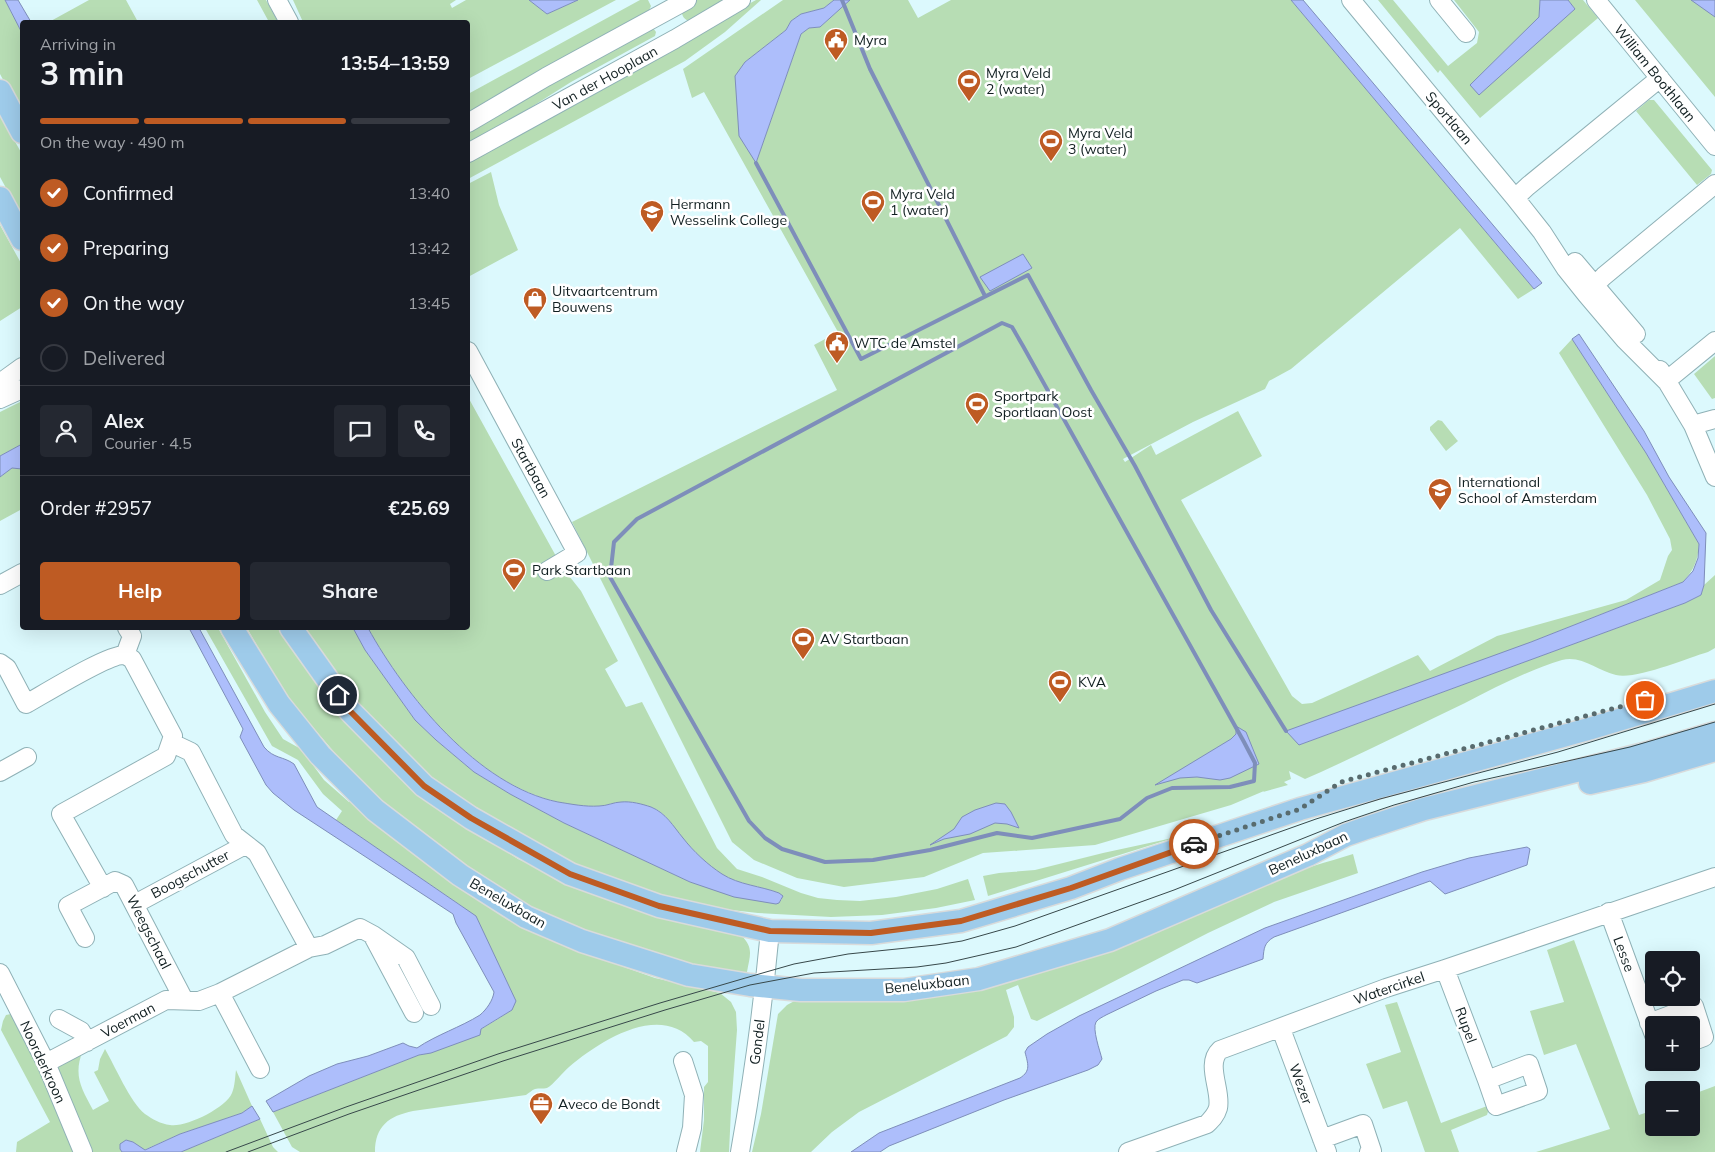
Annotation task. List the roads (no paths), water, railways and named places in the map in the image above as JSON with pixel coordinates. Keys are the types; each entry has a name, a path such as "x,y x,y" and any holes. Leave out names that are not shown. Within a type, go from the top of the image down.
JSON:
{"main road":[{"path":"0,91 20,128"},
{"path":"0,198 20,235"},
{"name":"Beneluxbaan","path":"233,630 279,704 320,755 374,810 460,875 526,916 582,941 688,975 801,990 904,990 980,979 1110,940 1308,855 1346,835 1424,809 1648,753 1715,733"},
{"path":"292,630 350,711 424,786 471,818 570,874 659,906 770,931 871,933 961,921 1071,888 1138,863 1300,809 1592,728 1715,691"},
{"path":"1300,809 1341,782 1627,706 1715,677"},
{"path":"1308,855 1347,849 1428,822 1496,804 1644,771 1715,750"}],"street":[{"path":"277,0 288,20"},
{"name":"Van der Hooplaan","path":"470,121 687,0"},
{"name":"Van der Hooplaan","path":"470,152 675,39 741,0"},
{"path":"1439,0 1466,33"},
{"name":"William Boothlaan","path":"1596,0 1715,146"},
{"name":"Sportlaan","path":"1356,2 1542,232 1566,269 1591,290 1625,340 1666,380 1693,425 1715,477"},
{"path":"1515,198 1660,78"},
{"path":"1591,290 1604,276 1715,184"},
{"path":"1666,380 1715,341"},
{"name":"Startbaan","path":"470,355 577,553 547,571"},
{"path":"0,384 20,368"},
{"path":"0,399 20,390"},
{"path":"1693,425 1715,419"},
{"path":"0,585 20,573"},
{"path":"126,655 132,636 129,630"},
{"path":"0,663 8,668 26,704 119,654 126,655 132,659 173,736 166,756 61,814 103,888"},
{"name":"Boogschutter","path":"172,743 191,752 234,835 257,853 309,948"},
{"path":"0,772 27,757"},
{"name":"Boogschutter","path":"135,904 246,845"},
{"name":"Watercirkel","path":"1128,1152 1207,1124 1215,1116 1219,1106 1214,1063 1215,1055 1220,1050 1386,988 1715,876"},
{"name":"Weegschaal","path":"84,938 68,906 115,881 119,882 124,885 191,1001"},
{"name":"Lesse","path":"1610,912 1647,1016"},
{"path":"191,1001 220,994 309,948 325,946 360,928 406,958 431,1006"},
{"name":"Gondel","path":"740,1152 752,1085 770,931"},
{"path":"373,935 414,1013"},
{"name":"Rupel","path":"1445,969 1487,1080"},
{"name":"Noorderkroon","path":"0,973 46,1063 83,1152"},
{"path":"220,994 260,1069"},
{"name":"Voerman","path":"46,1063 166,1000 191,1001"},
{"name":"Lesse","path":"1676,1016 1694,1006 1697,1016"},
{"name":"Voerman","path":"59,1019 81,1030 87,1042"},
{"name":"Lesse","path":"1700,1025 1704,1037 1700,1039"},
{"name":"Wezer","path":"1281,1028 1324,1146 1363,1124 1372,1151 1369,1152"},
{"path":"683,1060 694,1095 692,1128 686,1152"}],"water":[{"path":"5,0 18,0 30,20 20,20 20,29"},
{"path":"529,0 578,0 547,14"},
{"path":"834,0 850,0 820,27 809,28 801,34 756,163 739,136 735,76 745,62 786,30 791,21 801,14 824,8"},
{"path":"1291,0 1303,0 1542,283 1534,289"},
{"path":"1540,0 1568,0 1575,9 1479,95 1470,85 1539,17"},
{"path":"1691,0 1715,0 1715,17"},
{"path":"1023,254 1032,268 990,291 980,277"},
{"path":"1579,334 1644,431 1669,477 1706,533 1704,585 1701,595 1685,603 1299,745 1286,731 1531,642 1683,582 1693,571 1698,558 1699,544 1646,453 1572,339"},
{"path":"20,445 20,469 12,468 0,477 0,456"},
{"path":"190,630 200,630 264,747 271,754 294,764 317,807 476,916 516,1001 512,1010 481,1029 480,1035 431,1053 419,1055 273,1112 266,1101 309,1076 337,1064 368,1056 403,1043 417,1048 480,1015 489,1004 494,992 456,923 453,914 294,810 273,793 266,785 240,737 243,729"},
{"path":"354,630 369,630 402,681 423,708 472,758 500,777 528,793 558,802 594,806 629,802 651,807 665,816 691,848 706,862 736,881 779,893 783,896 779,903 734,897 690,882 564,823 474,772 415,720 365,650"},
{"path":"1236,726 1246,732 1259,764 1230,778 1220,780 1197,777 1180,778 1155,785 1231,739 1236,734"},
{"path":"996,803 1005,804 1019,828 995,823 970,834 944,839 930,845 954,829 962,817 975,810"},
{"path":"1527,847 1530,849 1527,865 1445,894 1430,881 1274,937 1265,946 1263,959 1197,983 1183,980 1106,1015 1097,1021 1095,1025 1102,1059 1098,1065 1088,1070 1004,1100 889,1146 880,1152 851,1152 879,1133 1020,1078 1027,1070 1028,1064 1025,1052 1028,1047 1047,1034 1079,1016 1265,928 1422,872 1469,858"},
{"path":"252,1106 260,1119 181,1152 122,1152 120,1149 120,1144 126,1140 145,1150 180,1134 242,1113"}],"waterway":[{"path":"842,0 870,69 985,296"},
{"path":"756,163 861,359 1028,275 1135,466 1211,610 1286,731"},
{"path":"1002,323 1012,327 1023,346 1244,742 1255,763 1254,781 1230,787 1172,788 1147,798 1120,819 1032,838 997,833 930,850 873,860 825,862 782,849 765,838 749,821 610,577 614,542 637,519 1002,323"}],"tram line":[{"path":"226,1152 346,1107 498,1054 660,1003 794,964 848,954 962,941 1015,926 1316,819 1380,799 1558,752 1715,704"},
{"path":"248,1152 349,1114 503,1061 750,985 814,973 917,967 946,963 1016,947 1174,890 1344,822 1394,805 1474,782 1630,747 1715,722"}],"place":[{"name":"Myra","path":"836,61"},
{"name":"Myra Veld 2 (water)","path":"969,102"},
{"name":"Myra Veld 3 (water)","path":"1051,162"},
{"name":"Myra Veld 1 (water)","path":"873,223"},
{"name":"Hermann Wesselink College","path":"652,233"},
{"name":"Uitvaartcentrum Bouwens","path":"535,320"},
{"name":"WTC de Amstel","path":"837,364"},
{"name":"Sportpark Sportlaan Oost","path":"977,425"},
{"name":"International School of Amsterdam","path":"1440,511"},
{"name":"Park Startbaan","path":"514,591"},
{"name":"AV Startbaan","path":"803,660"},
{"name":"KVA","path":"1060,703"},
{"name":"Aveco de Bondt","path":"541,1125"}]}
